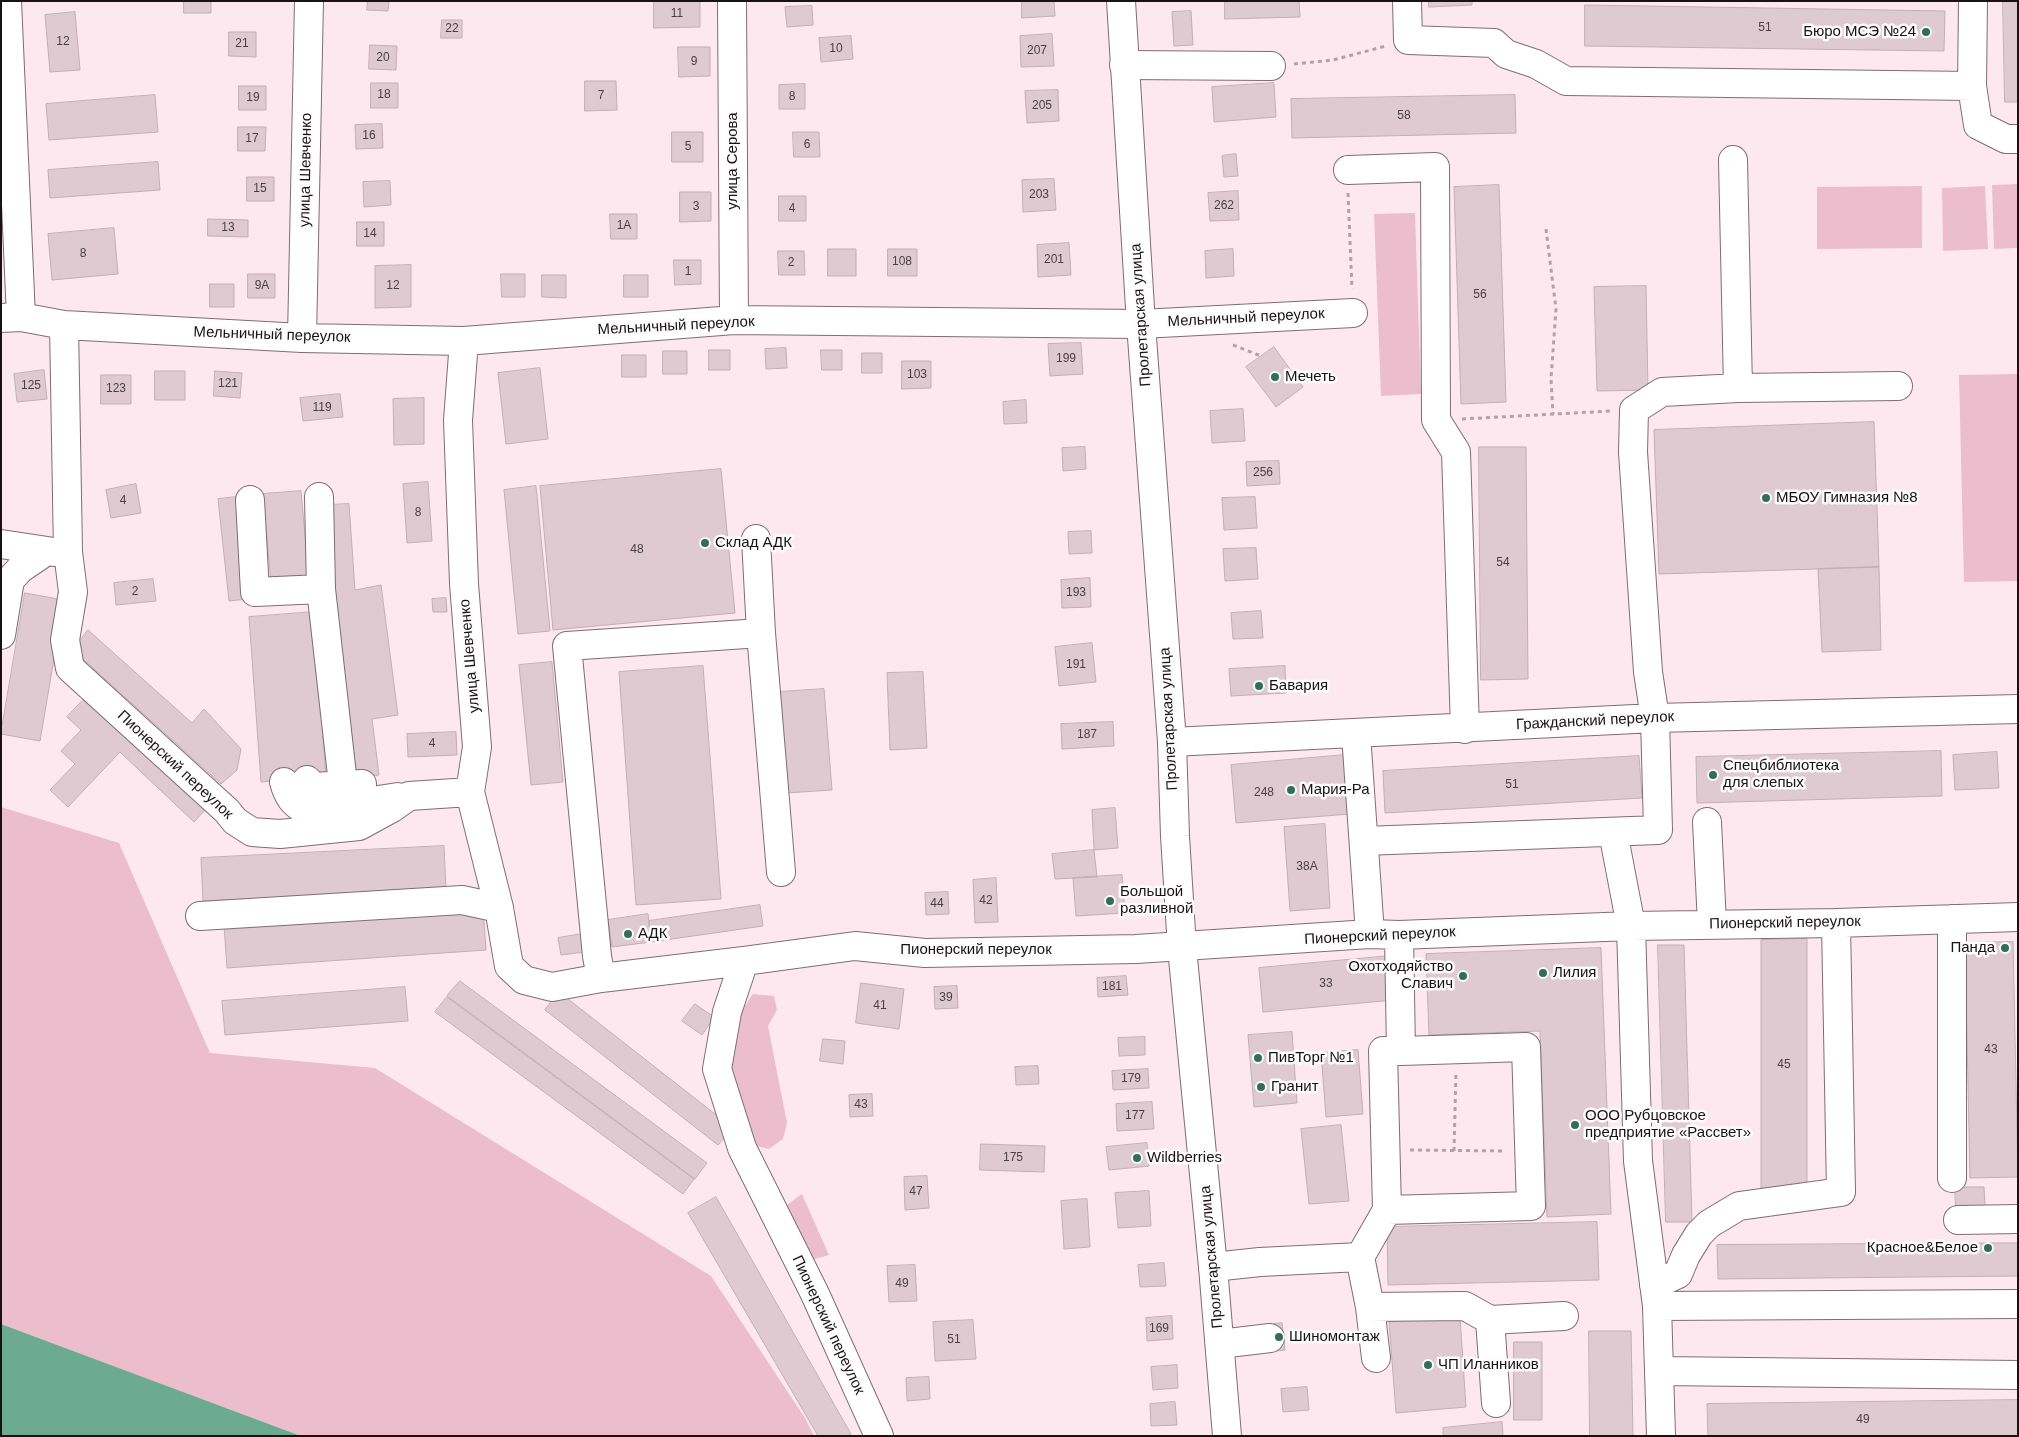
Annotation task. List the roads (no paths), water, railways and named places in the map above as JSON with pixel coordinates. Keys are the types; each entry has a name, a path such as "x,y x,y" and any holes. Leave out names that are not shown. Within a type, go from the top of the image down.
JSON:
{"street":[{"path":"7,1 7,124 11,317"},
{"name":"улица Шевченко","path":"302,338 310,1"},
{"name":"улица Серова","path":"732,1 734,320"},
{"name":"Пролетарская улица","path":"1121,1 1141,324 1172,742 1175,836 1182,948 1213,1267 1227,1436"},
{"path":"1407,1 1408,40 1494,42 1506,54 1536,64 1566,81 1972,86"},
{"path":"1972,1 1972,86 1978,125 2006,139 2018,139"},
{"path":"1124,65 1271,66"},
{"path":"1733,160 1738,388"},
{"path":"1348,170 1435,167 1436,420 1456,452 1465,729"},
{"name":"Мельничный переулок","path":"11,317 64,325 302,338 464,341 734,320 1141,324 1353,313"},
{"name":"Пионерский переулок","path":"64,325 56,552 74,592 65,640 70,668 227,811 235,821 252,832 280,834 358,826 392,808 409,796"},
{"name":"улица Шевченко","path":"464,341 458,430 464,584 477,747 470,792 499,908 509,966"},
{"path":"1364,842 1658,830 1655,718 1648,672 1633,452 1634,410 1662,392 1738,388 1898,386"},
{"path":"319,497 321,589 343,784"},
{"path":"250,500 255,592 321,589"},
{"path":"756,539 761,633 781,872"},
{"path":"1,544 56,552"},
{"path":"1,635 10,580 20,569 56,552"},
{"path":"601,978 597,956 567,646 761,633"},
{"name":"Гражданский переулок","path":"1172,742 1465,729 1557,722 1655,718 2018,709"},
{"path":"1356,734 1370,934"},
{"path":"409,796 398,782 314,787 295,781 287,793 293,803 306,810 409,796 470,792"},
{"path":"1707,822 1712,924"},
{"path":"1613,832 1631,926 1638,1161 1655,1296 1661,1436"},
{"path":"200,916 462,900 499,908"},
{"name":"Пионерский переулок","path":"509,966 524,980 552,987 601,978 744,962 855,946 925,953 1182,948 1370,934 1399,935 1631,926 1836,923 2018,917"},
{"path":"1952,919 1952,1178"},
{"path":"1655,1296 1678,1274 1686,1255 1699,1234 1710,1224 1739,1206 1841,1192 1836,923"},
{"path":"1399,935 1401,1050"},
{"name":"Пионерский переулок","path":"744,962 727,1012 717,1069 742,1148 815,1294 879,1436"},
{"path":"1376,1358 1370,1307 1360,1258 1387,1210 1383,1051 1526,1047 1531,1206 1387,1210"},
{"path":"1958,1220 2018,1219"},
{"path":"1213,1267 1260,1262 1360,1258"},
{"path":"1655,1296 2018,1304"},
{"path":"1370,1307 1465,1306 1490,1320 1564,1316"},
{"path":"1490,1320 1496,1403"},
{"path":"1220,1344 1270,1338"},
{"path":"1659,1371 2018,1375"}],"place":[{"name":"Бюро МСЭ №24","path":"1926,32"},
{"name":"Мечеть","path":"1275,377"},
{"name":"МБОУ Гимназия №8","path":"1766,498"},
{"name":"Склад АДК","path":"705,543"},
{"name":"Бавария","path":"1259,686"},
{"name":"Спецбиблиотека для слепых","path":"1713,775"},
{"name":"Мария-Ра","path":"1291,790"},
{"name":"Большой разливной","path":"1110,901"},
{"name":"АДК","path":"628,934"},
{"name":"Панда","path":"2005,948"},
{"name":"Лилия","path":"1543,973"},
{"name":"Охотходяйство Славич","path":"1463,976"},
{"name":"ПивТорг №1","path":"1258,1058"},
{"name":"Гранит","path":"1261,1087"},
{"name":"ООО Рубцовское предприятие «Рассвет»","path":"1575,1125"},
{"name":"Wildberries","path":"1137,1158"},
{"name":"Красное&Белое","path":"1988,1248"},
{"name":"Шиномонтаж","path":"1279,1337"},
{"name":"ЧП Иланников","path":"1428,1365"}]}
